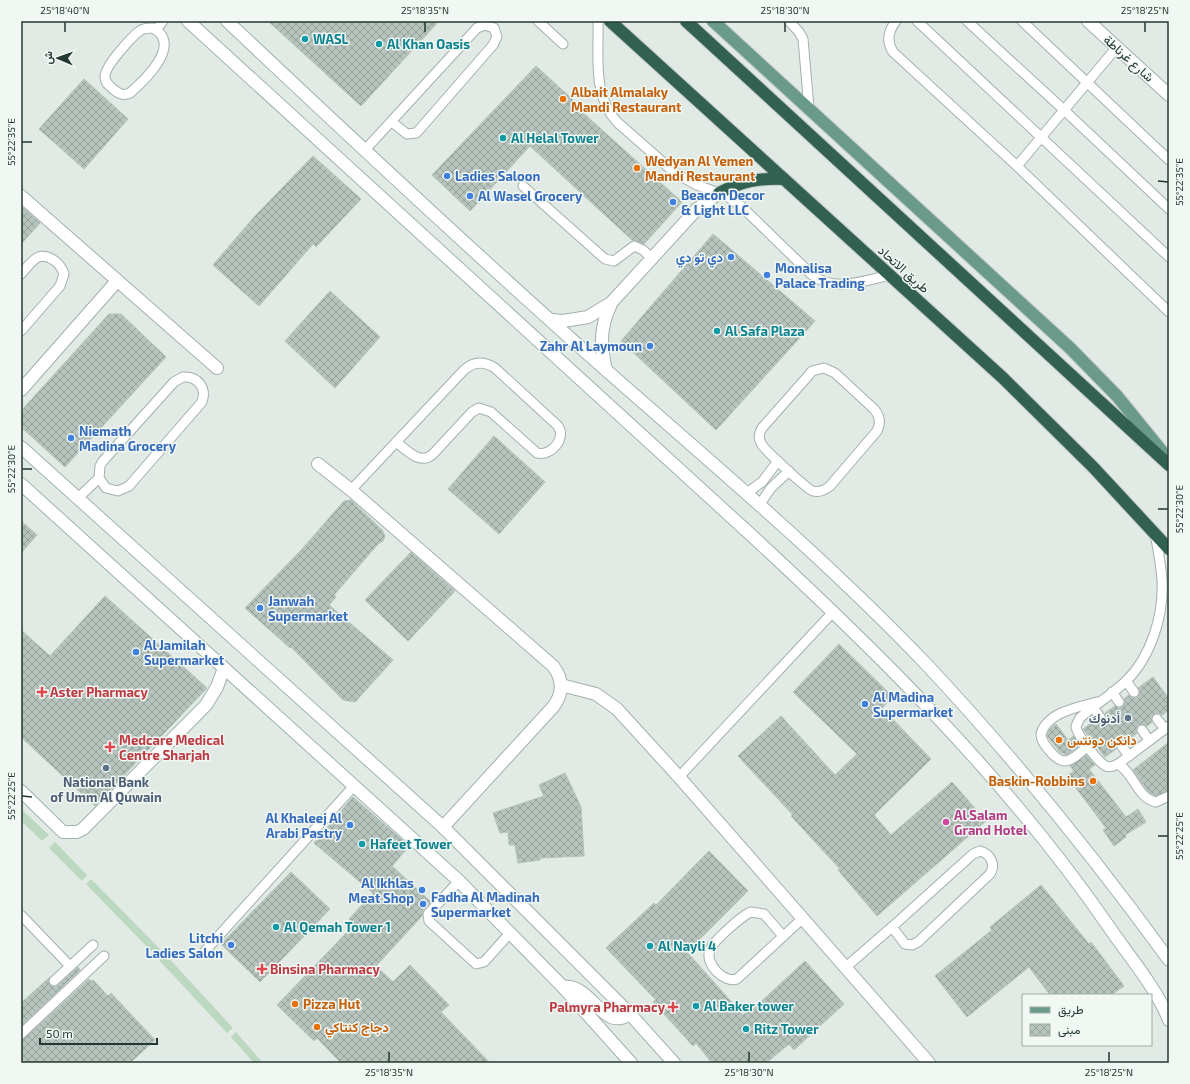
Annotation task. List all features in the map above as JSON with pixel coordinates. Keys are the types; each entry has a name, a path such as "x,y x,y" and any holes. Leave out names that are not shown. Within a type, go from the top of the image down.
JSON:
{"highway":[{"name":"طريق الاتحاد","path":"610,21 956,334 1049,422 1169,549"},
{"path":"686,21 1169,465"},
{"path":"718,193 737,183 752,180 784,179"}],"main road":[{"path":"713,21 1070,348 1117,396 1169,460"}],"street":[{"path":"188,21 834,611 937,716 1018,810 1095,907 1160,1002 1169,1020"},
{"path":"227,21 364,151 606,370 760,504 872,610 978,721 1068,828 1169,960"},
{"name":"شارع غرناطة","path":"1088,21 1169,95"},
{"path":"550,320 563,321 588,316 600,311 611,303 653,259 697,209 718,193"},
{"path":"21,196 217,368"},
{"path":"21,390 117,281"},
{"path":"606,370 601,343 605,317 611,303"},
{"path":"21,447 443,827 630,1014 674,1063"},
{"path":"318,464 351,490 554,666 558,672 561,685 558,701 443,827"},
{"path":"21,484 459,881 563,986 631,1063"},
{"path":"21,791 63,832 77,832 88,825 199,712 215,692 224,668"},
{"path":"561,685 584,690 607,701 616,709 679,777 928,1063"},
{"path":"563,986 578,988 605,1013 613,1018 622,1018 630,1014"}],"lane":[{"path":"156,30 163,21"},
{"path":"538,21 563,44"},
{"path":"598,21 599,86 601,96 610,115 675,173 697,185 727,196 748,212 811,274 822,282 842,285 890,275"},
{"path":"789,21 797,28 803,39 809,108"},
{"path":"896,21 888,35 890,47 893,52 1017,166 1169,312"},
{"path":"916,21 1169,257"},
{"path":"967,21 1169,209"},
{"path":"1022,21 1169,160"},
{"path":"364,151 392,123 477,28 492,23 496,32 496,41 420,130 416,133 407,134 392,123"},
{"path":"148,28 156,30 164,40 165,50 161,58 130,93 126,95 118,92 106,82 104,77 106,68 140,31 148,28"},
{"path":"1017,166 1117,47"},
{"path":"523,186 605,259 614,261 634,246 643,250 653,259"},
{"path":"21,274 34,260 43,256 48,256 58,264 64,274 60,286 21,331"},
{"path":"351,490 396,442 464,370 474,363 479,362 495,368 557,425 561,434 560,440 549,452 541,454 537,453 490,412 479,408 472,412 433,454 426,459 417,458 396,442"},
{"path":"824,368 835,372 878,413 880,417 879,427 830,486 822,491 813,491 809,489 790,471 761,445 759,437 762,428 812,372 824,368"},
{"path":"78,498 99,478 100,466 103,461 174,382 178,379 188,377 198,381 203,389 202,402 129,486 124,490 112,490 106,488 99,478"},
{"path":"747,493 762,482 778,461"},
{"path":"760,504 771,488 790,471"},
{"path":"1155,534 1162,580 1159,616 1146,652 1137,668 1126,681 1092,707 1080,718 1076,726 1078,734 1104,765 1111,767 1118,764 1167,727 1157,719"},
{"path":"679,777 834,611"},
{"path":"1126,681 1134,692"},
{"path":"1112,692 1119,702"},
{"path":"1088,746 1069,761 1062,762 1056,758 1044,743 1041,734 1046,725 1060,714 1100,701"},
{"path":"1092,707 1100,717"},
{"path":"1142,730 1149,740"},
{"path":"1121,745 1129,756"},
{"path":"1118,764 1125,769 1148,799 1156,802 1169,796"},
{"path":"205,951 354,786"},
{"path":"846,967 975,852 983,852 990,857 993,868 990,874 915,944 905,944 892,927"},
{"path":"459,881 428,914 428,919 430,921 476,964 484,962 511,932"},
{"path":"783,936 764,914 751,912 743,916 711,946 709,954 710,962 725,978 734,980 802,920"},
{"path":"21,915 70,966"},
{"path":"54,982 93,945"},
{"path":"21,1034 104,956"}],"green space":[{"path":"21,809 49,835 42,841 21,821"},
{"path":"55,842 87,875 82,881 49,848"},
{"path":"91,879 161,950 156,956 86,884"},
{"path":"165,954 233,1028 227,1033 159,960"},
{"path":"236,1032 263,1063 254,1063 231,1037"}],"building":[{"name":"Al Khan Oasis","path":"268,21 439,21 361,106"},
{"path":"536,66 573,100 571,102 682,202 644,244 632,240 530,146 470,211 432,175"},
{"path":"84,79 128,119 84,169 39,129"},
{"path":"313,156 361,199 316,247 313,244 259,306 213,265 255,216"},
{"path":"21,206 40,223 21,244"},
{"name":"Al Safa Plaza","path":"713,234 815,321 716,430 621,341"},
{"path":"330,291 380,337 335,388 285,341"},
{"path":"109,314 121,314 166,357 65,467 21,427 21,411"},
{"path":"494,436 545,482 499,534 448,489"},
{"path":"351,500 382,530 385,536 383,541 378,544 334,595 336,597 329,605 393,660 355,702 343,700 291,647 290,648 245,608 303,548 344,501"},
{"path":"21,521 37,535 21,553"},
{"path":"411,552 455,591 408,641 365,600"},
{"path":"105,596 207,688 95,806 21,737 21,630 50,656"},
{"path":"839,644 893,697 882,708 931,759 874,815 891,835 952,782 986,821 877,916 838,870 840,869 791,816 793,815 738,756 781,716 835,775 857,754 793,692"},
{"name":"أدنوك","path":"1153,677 1169,699 1169,710 1162,715 1159,713 1154,714 1151,717 1152,722 1147,726 1142,724 1138,725 1136,730 1137,733 1126,742 1121,739 1117,740 1115,745 1116,749 1105,757 1083,729 1095,720 1100,723 1104,722 1106,717 1105,713 1115,706 1119,708 1123,707 1125,702 1124,699 1129,695 1132,698 1138,697 1140,692 1138,688"},
{"name":"دانكن دونتس","path":"1056,724 1068,740 1074,736 1079,746 1067,755 1060,752 1047,736 1049,730"},
{"path":"1169,742 1169,790 1156,796 1148,791 1133,770"},
{"path":"1086,755 1095,765 1089,769 1126,817 1138,809 1146,822 1125,835 1126,837 1114,846 1103,830 1106,828 1067,776 1074,771 1070,766"},
{"path":"565,773 581,807 584,856 540,858 540,860 518,863 515,845 509,845 508,832 500,833 493,813 544,796 539,785"},
{"path":"353,797 409,846 392,866 431,902 423,910 422,916 376,966 393,982 410,965 449,1005 441,1012 490,1063 341,1063 317,1038 314,1041 277,1005 355,924 349,919 373,893 314,843"},
{"path":"709,851 748,891 687,952 743,1015 750,1009 751,1011 805,961 844,1004 794,1050 789,1044 766,1063 712,1063 696,1043 693,1046 653,1002 656,1000 606,948 654,903 656,905"},
{"name":"Al Qemah Tower 1","path":"291,872 330,909 260,982 221,944"},
{"path":"1041,885 1089,944 1091,942 1124,986 1112,994 1049,994 1029,967 967,1017 935,976 992,930 990,927"},
{"path":"78,967 80,970 21,1026 21,1003 50,977 49,985 56,987"},
{"path":"89,979 91,981 93,980 108,996 111,993 155,1040 130,1063 21,1063 21,1040"}],"place":[{"name":"WASL","path":"305,39"},
{"name":"Al Khan Oasis","path":"379,44"},
{"name":"Albait Almalaky Mandi Restaurant","path":"563,99"},
{"name":"Al Helal Tower","path":"503,138"},
{"name":"Wedyan Al Yemen Mandi Restaurant","path":"637,168"},
{"name":"Ladies Saloon","path":"447,176"},
{"name":"Al Wasel Grocery","path":"470,196"},
{"name":"Beacon Decor & Light LLC","path":"673,202"},
{"name":"دي تو دي","path":"731,257"},
{"name":"Monalisa Palace Trading","path":"767,275"},
{"name":"Al Safa Plaza","path":"717,331"},
{"name":"Zahr Al Laymoun","path":"650,346"},
{"name":"Niemath Madina Grocery","path":"71,438"},
{"name":"Janwah Supermarket","path":"260,608"},
{"name":"Al Jamilah Supermarket","path":"136,652"},
{"name":"Aster Pharmacy","path":"42,692"},
{"name":"Al Madina Supermarket","path":"865,704"},
{"name":"أدنوك","path":"1128,718"},
{"name":"دانكن دونتس","path":"1059,740"},
{"name":"Medcare Medical Centre Sharjah","path":"110,747"},
{"name":"National Bank of Umm Al Quwain","path":"106,768"},
{"name":"Baskin-Robbins","path":"1093,781"},
{"name":"Al Salam Grand Hotel","path":"946,822"},
{"name":"Al Khaleej Al Arabi Pastry","path":"350,825"},
{"name":"Hafeet Tower","path":"362,844"},
{"name":"Al Ikhlas Meat Shop","path":"422,890"},
{"name":"Fadha Al Madinah Supermarket","path":"423,904"},
{"name":"Al Qemah Tower 1","path":"276,927"},
{"name":"Litchi Ladies Salon","path":"231,945"},
{"name":"Al Nayli 4","path":"650,946"},
{"name":"Binsina Pharmacy","path":"262,969"},
{"name":"Pizza Hut","path":"295,1004"},
{"name":"Al Baker tower","path":"696,1006"},
{"name":"Palmyra Pharmacy","path":"673,1007"},
{"name":"دجاج كنتاكي","path":"317,1027"},
{"name":"Ritz Tower","path":"746,1029"}]}
